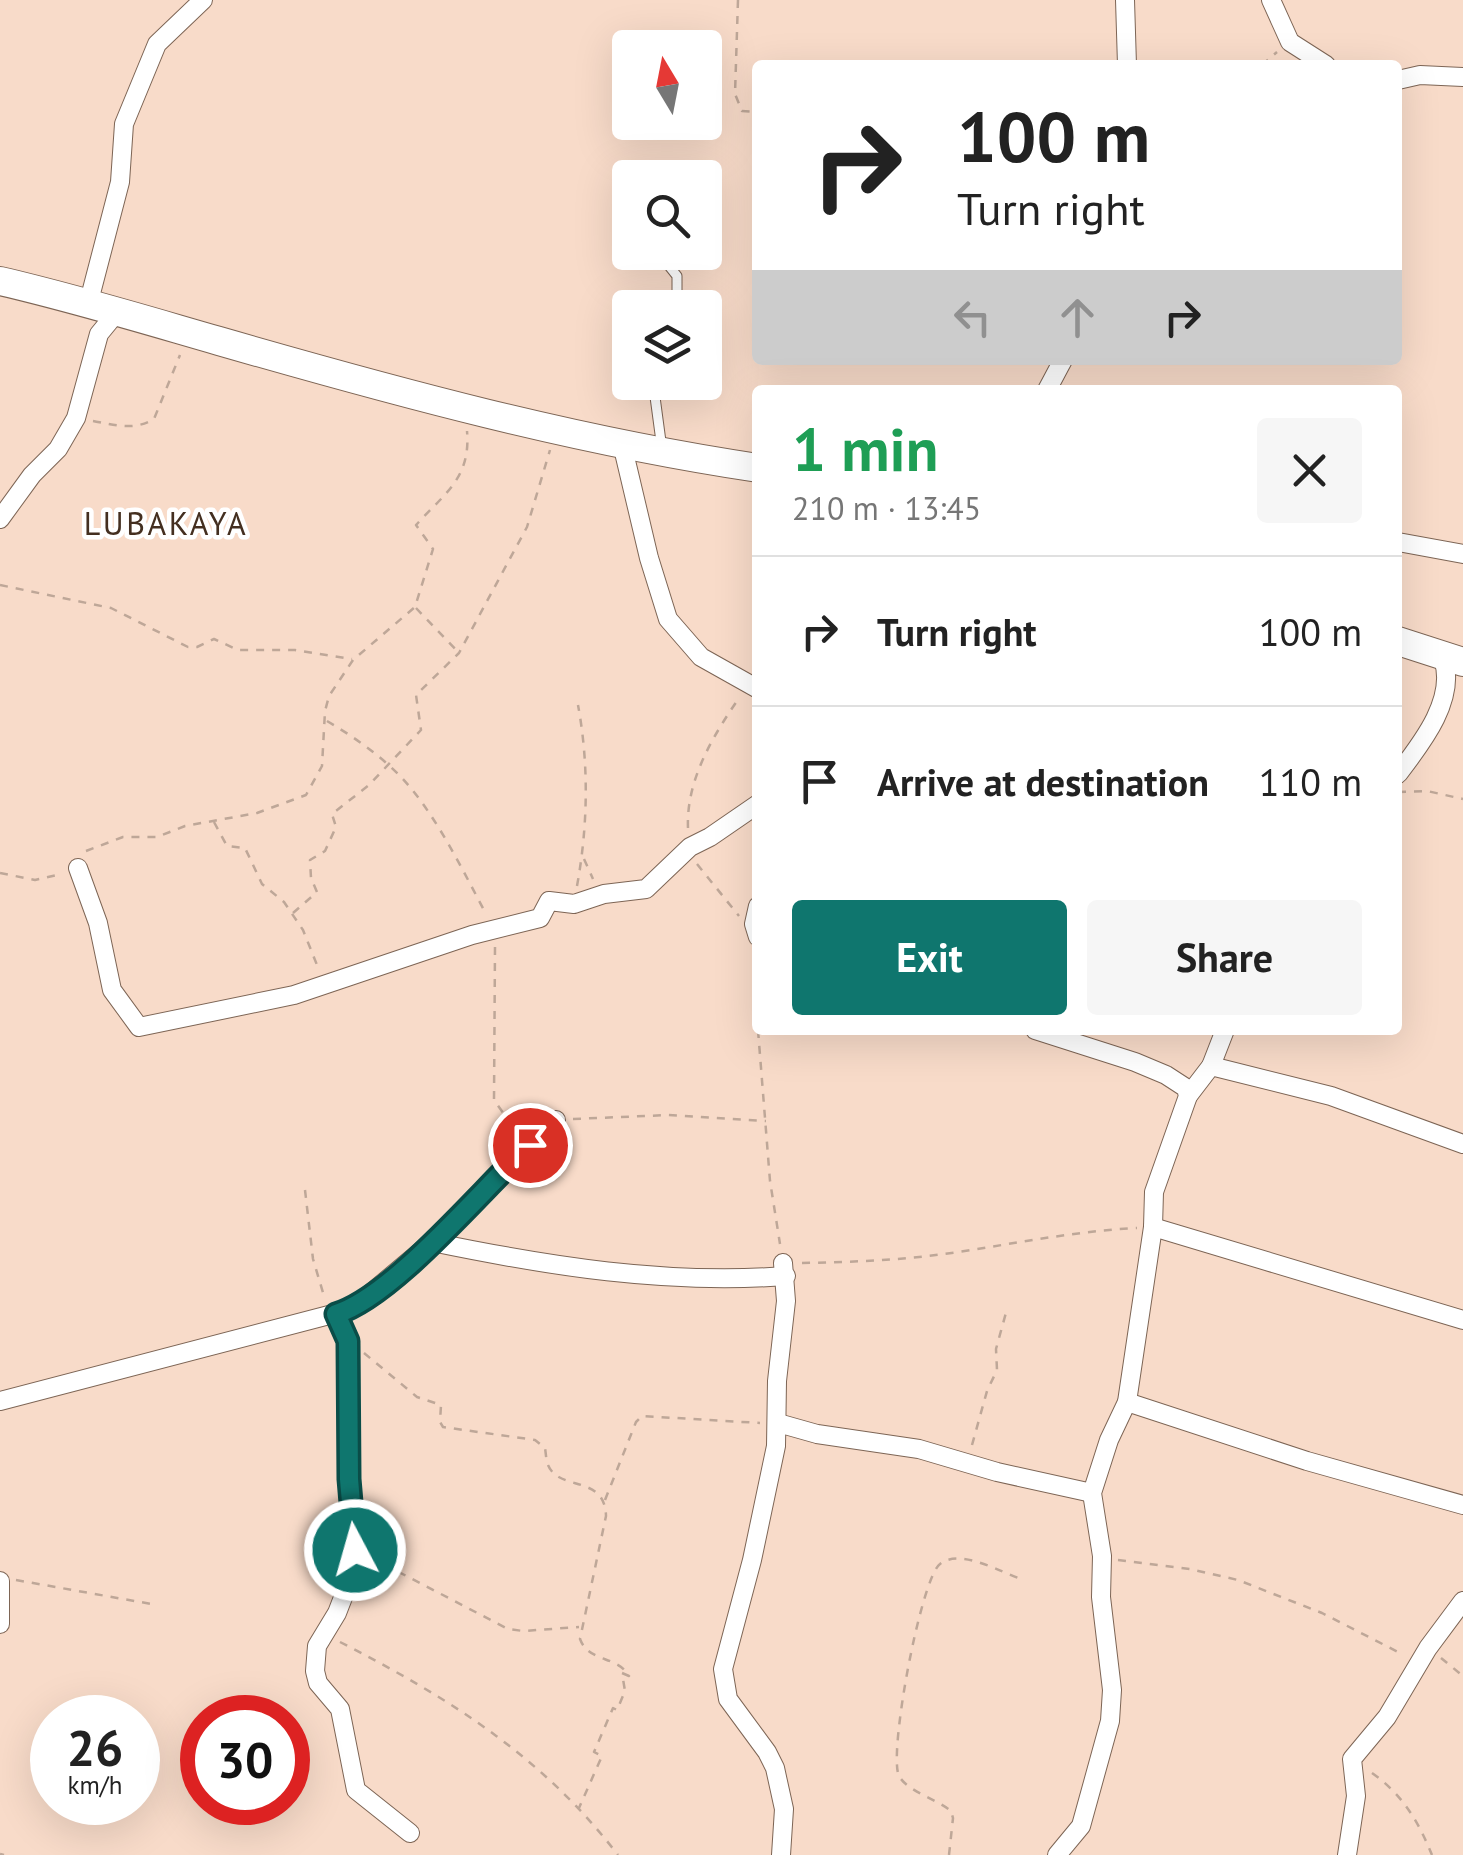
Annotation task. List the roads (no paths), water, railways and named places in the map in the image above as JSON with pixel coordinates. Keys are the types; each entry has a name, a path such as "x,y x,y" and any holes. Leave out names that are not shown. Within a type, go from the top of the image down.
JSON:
{"main road":[{"path":"0,281 89,301 116,312 556,430 662,454 752,467"},
{"path":"1402,642 1463,662"}],"street":[{"path":"89,301 120,182 124,124 157,44 202,0"},
{"path":"1125,0 1127,60"},
{"path":"1271,0 1290,42 1318,60"},
{"path":"1402,79 1420,75 1463,78"},
{"path":"0,519 62,444 76,418 100,334 116,312"},
{"path":"622,444 668,619 701,657 752,686"},
{"path":"1402,543 1463,554"},
{"path":"1402,768 1426,735 1444,692 1447,672 1443,659 1427,650"},
{"path":"78,868 98,924 112,990 138,1027 255,1004 328,984 472,935 540,918 549,901 574,904 604,894 646,889 690,846 752,808"},
{"path":"1050,1035 1166,1075 1186,1088 1188,1096"},
{"path":"1057,1855 1081,1826 1110,1721 1112,1690 1101,1597 1102,1556 1092,1492 1108,1440 1126,1402 1153,1227 1154,1192 1188,1096 1211,1066 1223,1035"},
{"path":"1211,1066 1331,1096 1463,1144"},
{"path":"0,1402 327,1318 364,1302 432,1242 556,1120"},
{"path":"1153,1227 1463,1320"},
{"path":"432,1242 622,1274 740,1280 784,1269 785,1320 770,1480 724,1669 728,1699 775,1768 784,1810 780,1855"},
{"path":"327,1318 348,1341 349,1479 355,1550 348,1592 316,1646 315,1671 318,1682 340,1709 356,1790 410,1833"},
{"path":"1126,1402 1307,1462 1463,1505"},
{"path":"778,1423 817,1434 919,1448 997,1472 1092,1492"},
{"path":"0,1624 8,1580"},
{"path":"1347,1855 1356,1796 1352,1759 1386,1717 1463,1601"}],"lane":[{"path":"655,400 662,454"}],"district":[{"name":"LUBAKAYA","path":"166,524"}]}
